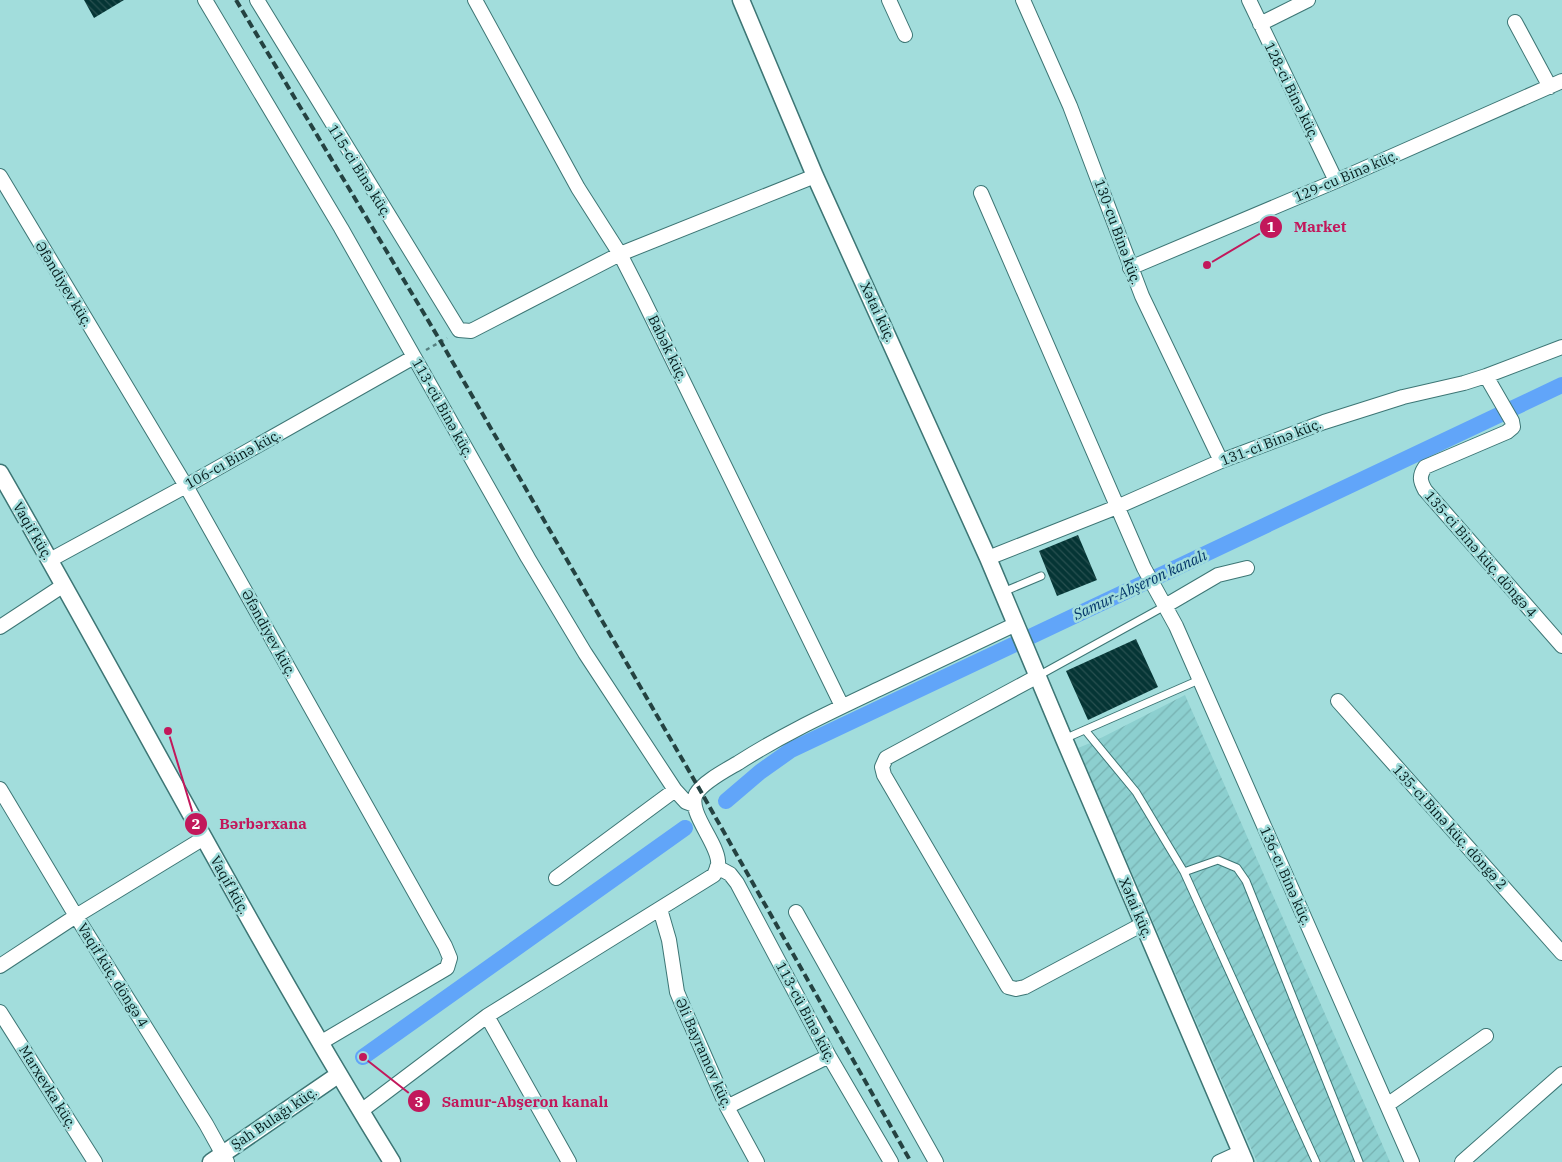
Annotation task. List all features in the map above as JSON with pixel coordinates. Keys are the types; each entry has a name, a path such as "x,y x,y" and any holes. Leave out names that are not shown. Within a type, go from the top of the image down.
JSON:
{"street":[{"name":"113-cü Binə küç.","path":"205,0 341,228 528,558 580,645 675,790 686,802 694,805"},
{"name":"115-ci Binə küç.","path":"257,0 465,330"},
{"name":"Babək küç.","path":"475,0 578,188 620,254 642,296 842,706"},
{"name":"Xətai küç.","path":"741,0 815,176 988,558 1243,1157"},
{"path":"889,0 905,35"},
{"name":"130-cu Binə küç.","path":"1022,0 1074,115 1142,296 1221,461"},
{"name":"128-ci Binə küç.","path":"1249,0 1336,181"},
{"path":"1260,24 1308,0"},
{"path":"1515,22 1556,84"},
{"name":"129-cu Binə küç.","path":"1130,268 1336,181 1556,84"},
{"name":"Əfəndiyev küç.","path":"0,176 186,486 450,958 447,968 320,1043"},
{"path":"465,330 620,254 815,176"},
{"name":"136-cı Binə küç.","path":"981,193 1144,568 1176,626 1412,1162"},
{"name":"131-ci Binə küç.","path":"988,558 1117,506 1221,461 1370,406 1486,376 1562,347"},
{"name":"106-cı Binə küç.","path":"50,560 186,486 414,357"},
{"name":"135-ci Binə küç. döngə 4","path":"1486,376 1512,421 1513,427 1507,432 1425,467 1420,474 1420,482 1562,646"},
{"name":"Vaqif küç.","path":"0,473 338,1075 392,1162"},
{"path":"1165,606 1218,575 1247,568"},
{"path":"0,627 64,585"},
{"path":"360,1111 487,1016 714,875 719,862 716,851 694,805 694,799 700,790 724,772 802,726 1016,624"},
{"path":"1038,676 886,758 882,767 884,774 1008,987 1016,990 1026,987 1143,924"},
{"name":"135-ci Binə küç. döngə 2","path":"1338,701 1562,953"},
{"name":"Vaqif küç. döngə 4","path":"0,789 76,916 201,1115 220,1159"},
{"path":"556,878 675,790"},
{"path":"0,966 76,916 204,838"},
{"name":"113-cü Binə küç.","path":"717,867 730,874 737,883 829,1056 891,1162"},
{"name":"Əli Bayramov küç.","path":"660,909 668,940 677,992 727,1107 757,1162"},
{"path":"796,912 936,1162"},
{"name":"Marxevka küç.","path":"0,1012 95,1162"},
{"path":"487,1016 569,1162"},
{"path":"1387,1105 1486,1036"},
{"path":"727,1107 829,1056"},
{"path":"1462,1162 1562,1074"},
{"name":"Şah Bulağı küç.","path":"220,1159 338,1075"},
{"path":"1219,1162 1243,1157"}],"lane":[{"path":"1002,592 1041,576"},
{"path":"1038,676 1165,606"},
{"path":"1064,739 1199,680"},
{"path":"1086,730 1136,792 1184,872 1316,1162"},
{"path":"1184,872 1218,860 1237,868 1246,881 1359,1162"}],"path":[{"path":"414,357 465,330"}],"shaded area":[{"path":"1185,695 1390,1162 1257,1162 1078,748"}],"building":[{"path":"84,0 124,0 94,18"},
{"path":"1078,535 1097,580 1057,596 1039,551"},
{"path":"1136,639 1158,687 1088,720 1066,671"}],"waterway":[{"name":"Samur-Abşeron kanalı","path":"726,801 760,772 791,750 1562,385"},
{"name":"Samur-Abşeron kanalı","path":"363,1057 685,828"}],"railway":[{"path":"236,0 441,342 700,790 911,1162"}],"place":[{"name":"Market","path":"1207,265"},
{"name":"Bərbərxana","path":"168,731"},
{"name":"Samur-Abşeron kanalı","path":"363,1057"}]}
